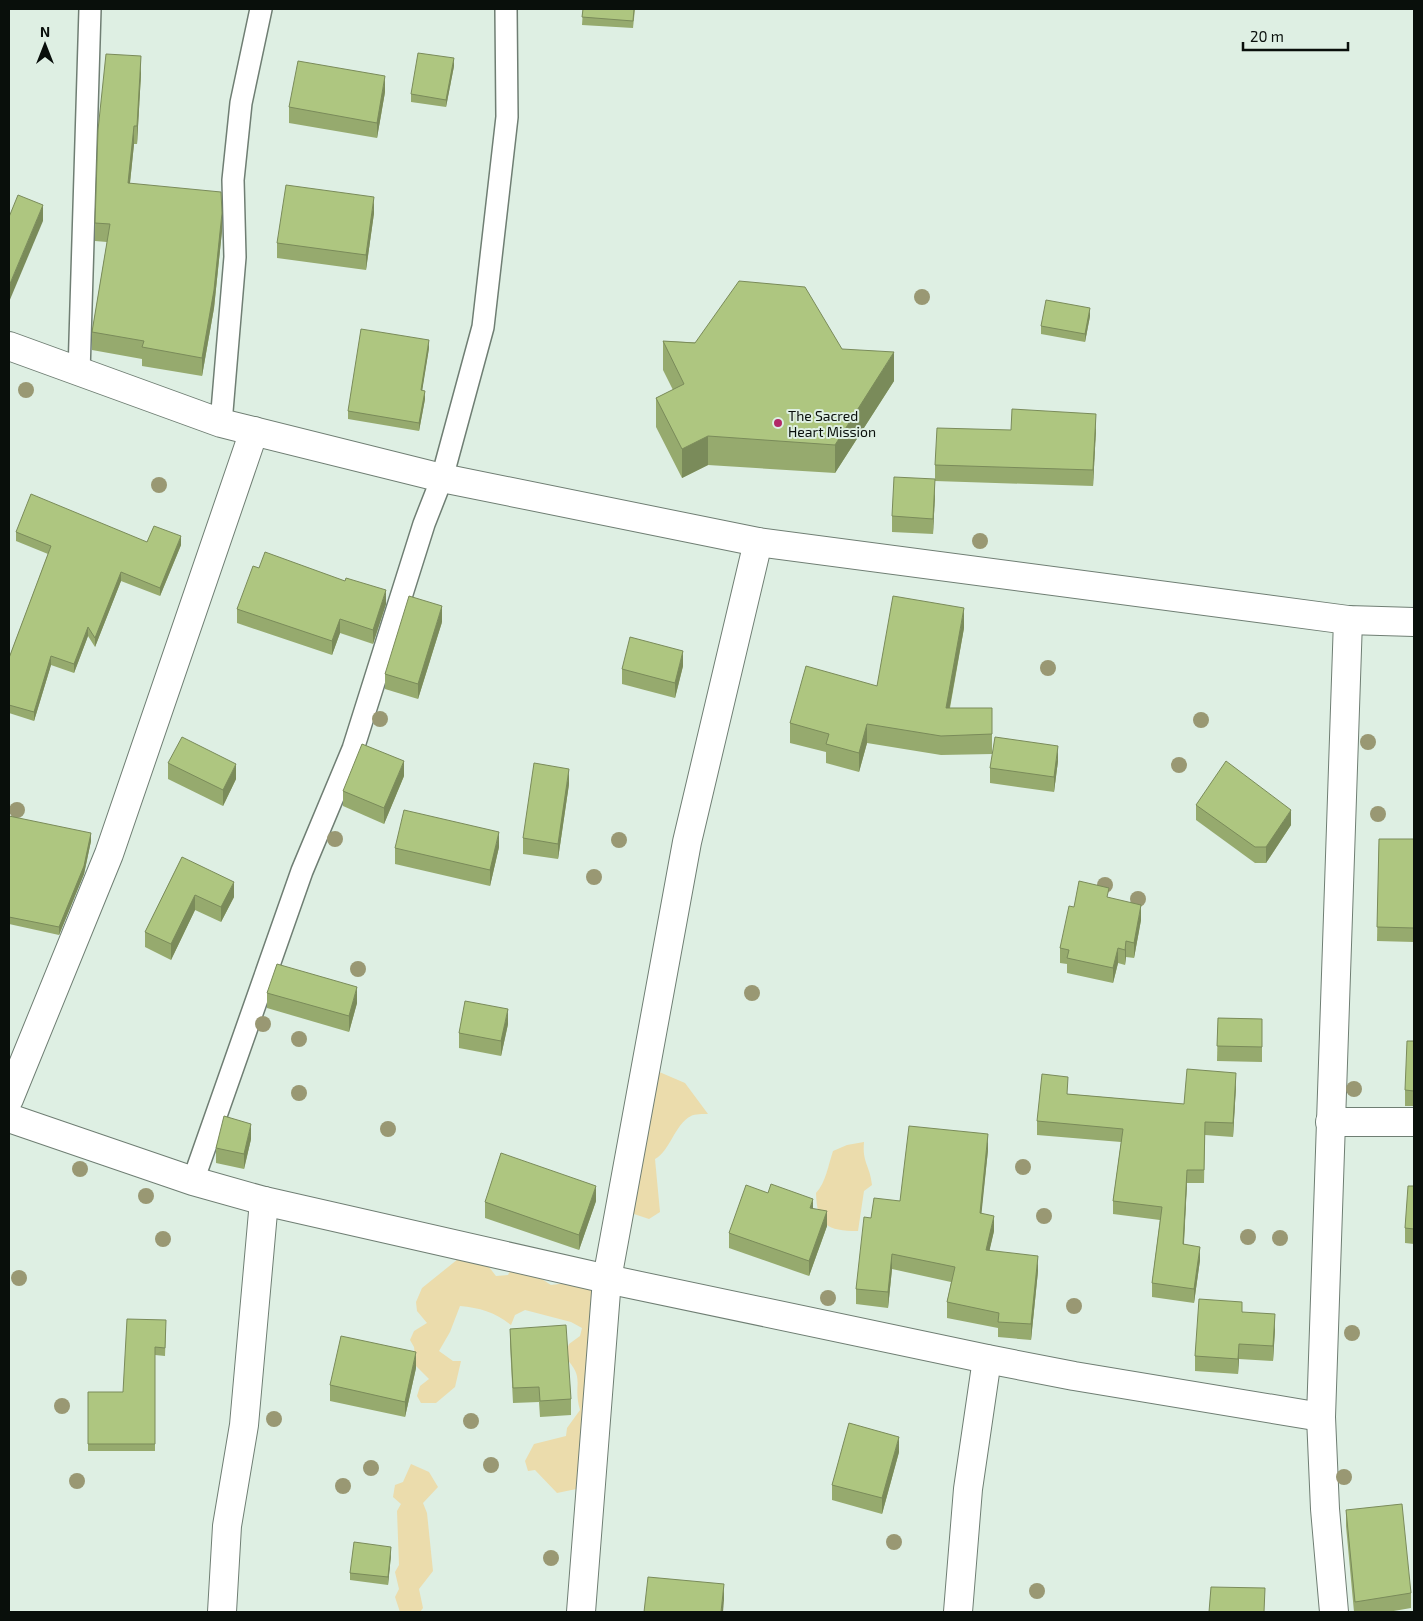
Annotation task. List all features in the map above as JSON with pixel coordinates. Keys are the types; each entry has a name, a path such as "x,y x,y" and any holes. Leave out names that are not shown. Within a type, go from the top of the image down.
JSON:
{"street":[{"path":"9,346 79,373 221,422 254,431 442,478 758,542 1348,620 1414,622"},
{"path":"9,1099 109,854 254,431"},
{"path":"581,1612 607,1279 687,842 758,542"},
{"path":"1334,1612 1325,1509 1321,1417 1348,620"},
{"path":"9,1118 264,1202 607,1279 987,1359 1074,1376 1321,1417"},
{"path":"1330,1122 1414,1122"},
{"path":"222,1612 227,1526 244,1425 264,1202"},
{"path":"958,1612 968,1489 987,1359"}],"lane":[{"path":"79,373 90,9"},
{"path":"221,422 235,257 232,180 241,103 261,9"},
{"path":"193,1180 302,871 353,749 424,524 442,478 482,327 507,117 506,9"}],"shaded area":[{"path":"657,1071 685,1083 708,1114 693,1115 685,1120 665,1150 655,1159 660,1212 649,1219 631,1213"},
{"path":"864,1142 864,1155 872,1185 864,1191 858,1231 839,1230 826,1224 822,1219 816,1193 824,1179 833,1151 847,1145"},
{"path":"482,1258 496,1276 508,1275 511,1269 531,1272 551,1285 575,1282 594,1287 586,1487 557,1493 535,1470 528,1471 525,1461 534,1444 566,1436 567,1428 580,1410 577,1376 571,1364 564,1356 569,1344 580,1336 582,1328 571,1322 525,1310 515,1315 511,1325 487,1311 460,1306 450,1332 439,1351 453,1361 461,1361 455,1387 436,1403 421,1403 417,1396 420,1386 429,1379 411,1361 415,1356 414,1347 410,1340 414,1331 427,1323 417,1311 416,1302 422,1288 458,1259"},
{"path":"411,1464 429,1472 438,1487 423,1503 427,1513 433,1571 419,1589 423,1608 420,1612 400,1612 395,1597 399,1589 395,1572 399,1565 397,1511 401,1504 393,1497 395,1485 403,1482"}],"building":[{"path":"583,9 634,9 633,21 582,17"},
{"path":"418,53 454,58 446,100 411,94"},
{"path":"106,54 141,56 137,126 134,126 128,183 221,192 222,213 214,290 202,358 142,347 144,341 92,332 110,224 95,223 98,130"},
{"path":"298,61 385,76 377,123 289,107"},
{"path":"286,185 374,197 366,255 277,243"},
{"path":"18,195 43,205 9,286 9,217"},
{"name":"The Sacred Heart Mission","path":"739,281 805,287 842,349 894,352 835,445 708,436 682,449 656,398 684,384 663,341 695,343"},
{"path":"1046,300 1090,308 1085,334 1041,326"},
{"path":"361,329 429,340 421,390 425,391 419,423 348,411"},
{"path":"1012,409 1096,414 1093,470 935,465 937,428 1011,430"},
{"path":"894,477 935,479 933,519 892,516"},
{"path":"31,494 147,542 154,526 181,536 160,588 121,572 95,638 88,627 74,664 51,656 34,712 9,705 9,658 51,546 16,532"},
{"path":"265,552 345,581 346,578 386,590 373,630 340,619 332,641 237,609 253,566 259,568"},
{"path":"409,596 442,606 418,684 385,674"},
{"path":"893,596 964,608 946,708 992,708 992,734 941,736 867,724 859,753 826,744 829,734 790,723 806,666 877,686"},
{"path":"630,637 683,651 675,683 622,669"},
{"path":"182,737 236,764 223,790 168,763"},
{"path":"995,737 1058,746 1054,777 990,768"},
{"path":"362,744 404,761 384,808 343,791"},
{"path":"1226,761 1291,810 1266,847 1255,847 1196,805"},
{"path":"534,763 569,769 558,844 523,838"},
{"path":"404,810 499,832 490,870 395,848"},
{"path":"9,816 91,833 84,866 59,927 9,917"},
{"path":"1379,839 1414,839 1414,928 1377,927"},
{"path":"182,857 234,882 221,907 195,895 171,944 145,932"},
{"path":"1079,881 1109,888 1107,897 1141,905 1134,943 1126,941 1125,950 1118,948 1113,968 1067,958 1069,950 1060,948 1069,906 1074,907"},
{"path":"277,964 357,987 349,1016 267,993"},
{"path":"465,1001 508,1009 501,1041 459,1033"},
{"path":"1218,1018 1262,1019 1262,1047 1217,1046"},
{"path":"1407,1041 1414,1041 1414,1091 1405,1090"},
{"path":"1187,1069 1236,1073 1233,1123 1205,1122 1204,1170 1187,1170 1183,1244 1200,1247 1194,1289 1152,1283 1162,1207 1113,1201 1123,1129 1037,1121 1042,1074 1068,1077 1067,1094 1184,1104"},
{"path":"224,1116 251,1124 244,1154 216,1148"},
{"path":"909,1126 988,1134 980,1213 994,1216 986,1250 1038,1256 1031,1324 998,1322 999,1313 947,1302 955,1267 892,1254 888,1292 856,1289 864,1217 871,1218 874,1198 900,1201"},
{"path":"501,1153 596,1186 579,1235 485,1202"},
{"path":"771,1184 813,1199 810,1208 827,1211 809,1261 729,1233 746,1185 768,1193"},
{"path":"1408,1186 1414,1186 1414,1229 1405,1228"},
{"path":"1199,1299 1242,1302 1242,1312 1275,1314 1273,1346 1239,1344 1238,1359 1195,1356"},
{"path":"127,1319 166,1320 165,1348 155,1347 155,1444 88,1444 88,1392 123,1392"},
{"path":"566,1325 571,1399 540,1401 539,1387 513,1388 510,1329"},
{"path":"341,1336 416,1352 405,1402 330,1385"},
{"path":"849,1423 899,1437 882,1498 832,1485"},
{"path":"1402,1504 1411,1593 1355,1602 1346,1510"},
{"path":"354,1542 391,1547 388,1577 350,1573"},
{"path":"648,1577 724,1584 721,1612 644,1612"},
{"path":"1211,1587 1265,1588 1264,1612 1209,1612"}],"place":[{"name":"The Sacred Heart Mission","path":"778,423"}]}
